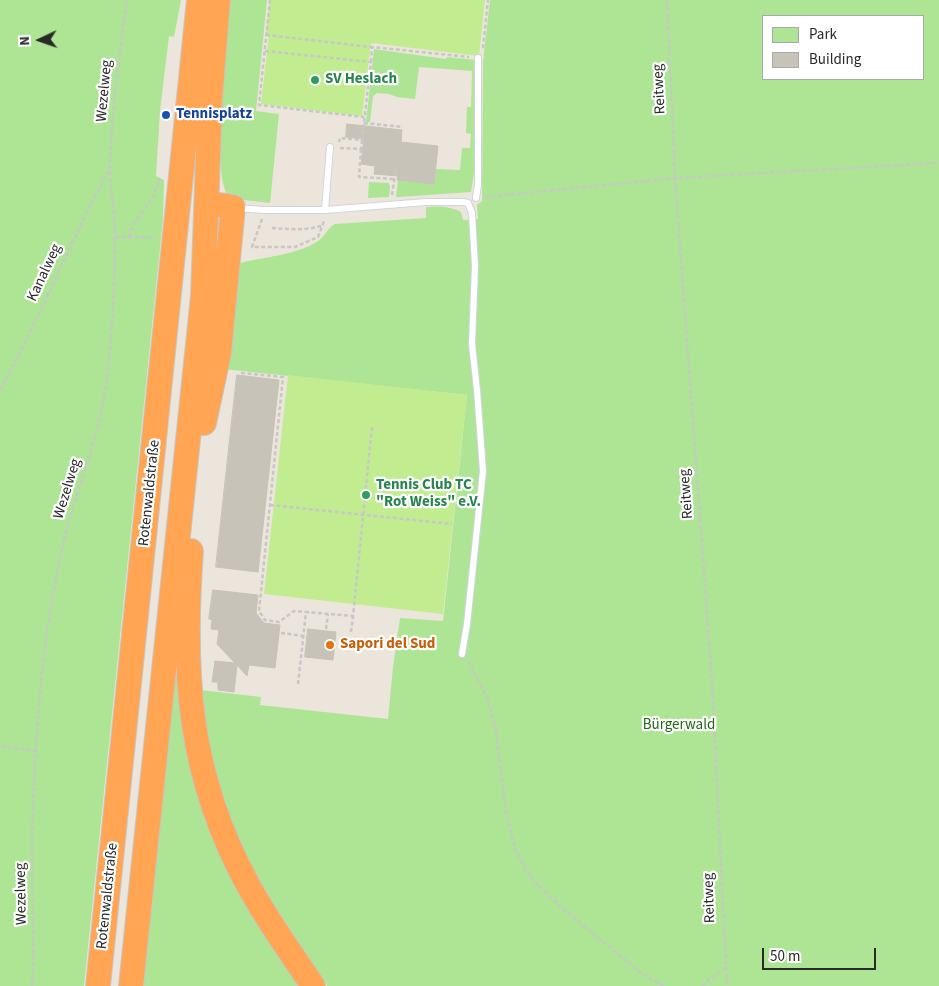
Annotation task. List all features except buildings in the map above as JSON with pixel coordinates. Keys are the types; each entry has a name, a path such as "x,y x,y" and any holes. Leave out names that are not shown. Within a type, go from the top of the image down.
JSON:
{"highway":[{"name":"Rotenwaldstraße","path":"98,986 199,0"},
{"path":"131,986 203,296 210,101 218,0"},
{"path":"207,203 233,208 219,353 204,423 193,525 188,617 190,694 197,750 212,805 236,863 262,908 314,986"},
{"path":"195,368 204,423"}],"lane":[{"path":"476,198 478,175 478,58"},
{"path":"325,210 330,147"},
{"path":"233,208 325,210 426,202 468,203 472,213 475,266 472,344 483,471 467,624 462,654"}],"path":[{"name":"Wezelweg","path":"32,986 34,918 32,849 36,751 45,648 53,590 71,516 95,439 106,385 113,297 115,237 111,202 110,166 119,59 127,0"},
{"path":"270,0 259,105 364,117"},
{"path":"266,35 482,59 488,0"},
{"name":"Reitweg","path":"667,0 675,178 712,682 727,986"},
{"path":"372,47 359,177 394,180"},
{"path":"266,51 370,62"},
{"path":"364,123 404,127"},
{"path":"361,149 339,148 340,138 362,140"},
{"path":"476,198 675,178 939,162"},
{"name":"Kanalweg","path":"0,390 18,357 85,214 110,166"},
{"path":"391,204 396,168"},
{"path":"129,237 132,227 153,197 159,183"},
{"path":"263,210 262,224 252,247 295,247 318,237 324,225 325,210"},
{"path":"272,228 297,230 324,225"},
{"path":"115,237 158,237"},
{"path":"241,373 283,377 259,611 265,620 279,622 294,611 352,616"},
{"path":"351,632 372,427"},
{"path":"270,505 452,524"},
{"path":"298,684 306,612"},
{"path":"326,629 328,614"},
{"path":"281,633 304,636"},
{"path":"462,654 471,665 487,697 496,731 506,814 517,854 533,880 561,907 642,974 664,986"},
{"path":"1,746 36,751"},
{"path":"702,986 725,968"}],"green space":[{"path":"0,0 181,0 174,37 169,36 160,111 156,176 164,180 163,219 84,986 0,986"},
{"path":"227,0 267,0 256,111 279,114 270,203 235,199 228,196 225,191 221,172 220,110"},
{"name":"SV Heslach","path":"270,0 485,0 479,56 371,43 362,116 261,104 269,34 266,34"},
{"name":"Bürgerwald","path":"490,0 939,0 939,986 327,986 255,875 238,838 215,776 200,690 261,697 260,705 388,719 400,618 443,621 467,395 223,369 241,263 302,249 320,239 335,224 426,218 426,207 457,210 461,212 463,220 478,219 477,205 482,201 483,62"},
{"path":"374,49 446,59 447,57 476,60 474,173 471,192 396,197 398,180 434,184 436,169 460,170 462,148 470,148 471,134 466,133 467,107 471,107 472,71 419,67 415,99 377,93 373,96 370,122 366,122"},
{"path":"369,182 389,183 389,197 368,198"},
{"name":"Tennis Club TC \"Rot Weiss\" e.V.","path":"288,375 467,395 443,614 264,594"},
{"path":"176,657 180,710 186,749 197,793 213,835 302,986 140,986"}],"place":[{"name":"SV Heslach","path":"315,80"},
{"name":"Tennisplatz","path":"166,115"},
{"name":"Tennis Club TC \"Rot Weiss\" e.V.","path":"366,495"},
{"name":"Sapori del Sud","path":"330,645"}]}
